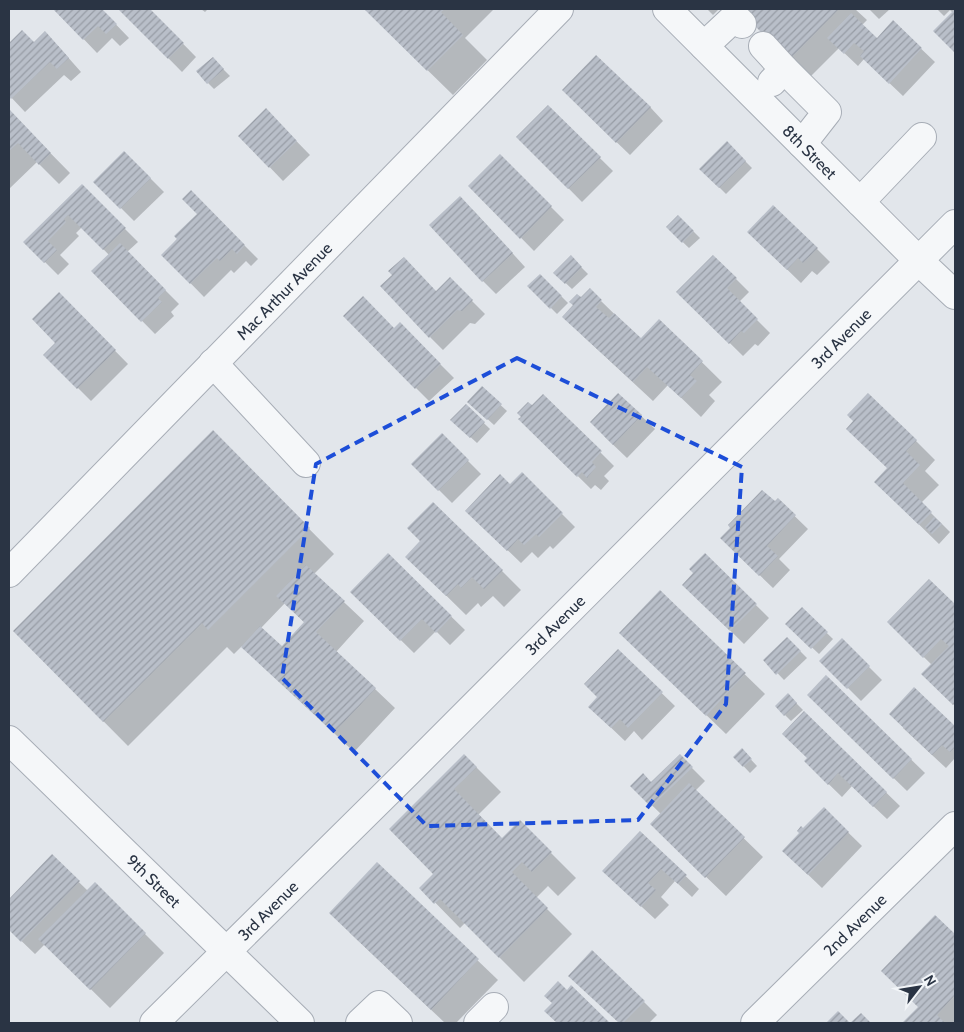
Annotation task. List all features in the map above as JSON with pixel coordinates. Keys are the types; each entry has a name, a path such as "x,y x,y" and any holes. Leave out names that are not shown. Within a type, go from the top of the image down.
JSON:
{"street":[{"name":"Mac Arthur Avenue","path":"9,573 558,9"},
{"name":"8th Street","path":"667,9 955,296"},
{"path":"704,46 735,16 742,24"},
{"path":"763,46 827,112 802,144"},
{"path":"756,98 784,69"},
{"path":"860,202 922,137"},
{"name":"3rd Avenue","path":"154,1023 955,224"},
{"path":"213,363 306,463"},
{"name":"9th Street","path":"9,740 300,1023"},
{"name":"2nd Avenue","path":"755,1023 955,826"},
{"path":"360,1023 379,1005 398,1023"}],"highlighted area":[{"path":"517,358 742,467 726,704 638,820 427,826 282,678 316,464"}],"building":[{"path":"53,9 102,9 117,24 106,34 98,26 83,40"},
{"path":"118,9 150,9 184,43 168,59"},
{"path":"364,9 445,9 441,12 463,35 427,71"},
{"path":"738,9 839,9 789,60"},
{"path":"955,9 955,53 933,31"},
{"path":"851,13 877,38 893,20 922,48 889,84 860,56 864,51 854,43 844,54 827,38"},
{"path":"22,30 34,42 45,31 69,58 57,69 50,62 11,99 9,97 9,43"},
{"path":"596,55 651,107 616,143 562,90"},
{"path":"213,57 224,69 207,84 196,71"},
{"path":"548,105 601,157 568,189 516,137"},
{"path":"266,108 297,141 269,168 238,136"},
{"path":"9,109 51,153 39,165 18,143 9,151"},
{"path":"727,141 746,161 719,188 699,169"},
{"path":"124,151 151,178 120,209 93,182"},
{"path":"500,154 552,206 520,239 468,186"},
{"path":"82,184 126,228 103,250 68,215 64,219 66,222 48,241 57,250 44,263 23,242"},
{"path":"191,190 245,245 237,254 232,249 220,261 217,258 190,284 161,255 177,239 174,236 197,214 182,199"},
{"path":"460,196 513,253 482,282 429,225"},
{"path":"773,205 818,248 803,263 798,258 787,270 747,232"},
{"path":"678,215 694,231 682,243 666,227"},
{"path":"120,243 166,290 158,298 162,302 141,322 91,271"},
{"path":"571,255 582,267 565,284 553,273"},
{"path":"713,255 737,278 727,288 758,319 744,333 741,331 729,344 676,292"},
{"path":"404,257 436,291 450,277 473,300 462,311 457,310 429,338 380,286 392,275 388,271"},
{"path":"540,274 562,296 550,309 527,286"},
{"path":"590,288 602,300 596,307 609,318 614,313 641,338 659,319 703,361 690,375 697,381 681,398 647,367 633,382 562,317 573,305 569,302 577,294 581,297"},
{"path":"59,292 116,350 77,389 43,355 55,343 32,319"},
{"path":"363,296 394,328 400,322 441,364 415,389 343,316"},
{"path":"482,386 502,404 487,420 467,402"},
{"path":"618,393 642,415 613,445 590,422"},
{"path":"868,393 917,440 906,451 920,465 903,483 932,512 919,525 874,482 887,468 846,429 853,421 847,415"},
{"path":"543,394 602,451 592,462 596,467 587,478 582,472 577,477 518,419 521,417 517,413 528,402 532,405"},
{"path":"466,404 485,422 470,438 450,420"},
{"path":"213,430 310,528 208,630 202,623 103,722 13,631"},
{"path":"442,433 469,460 438,491 411,464"},
{"path":"522,472 563,513 539,537 536,534 524,545 518,539 507,551 465,511 500,474 510,484"},
{"path":"762,490 775,501 778,498 796,515 767,546 778,556 759,576 720,538 730,528 728,525"},
{"path":"433,502 503,570 484,589 472,577 461,588 458,584 446,596 405,557 420,541 407,528"},
{"path":"934,517 942,524 932,534 925,527"},
{"path":"388,553 452,616 436,633 422,619 400,641 350,592"},
{"path":"705,553 757,604 730,631 682,585 693,573 689,569"},
{"path":"306,565 345,601 316,632 376,688 334,733 241,647 260,626 282,646 304,622 276,596"},
{"path":"929,579 955,604 955,702 953,705 921,674 949,646 941,639 923,658 887,622"},
{"path":"660,590 746,673 706,716 619,633"},
{"path":"802,607 828,632 811,649 785,624"},
{"path":"787,637 801,651 776,675 763,660"},
{"path":"842,638 870,666 847,689 819,661"},
{"path":"618,649 663,692 628,728 620,719 611,728 588,707 597,697 584,684"},
{"path":"826,675 912,759 893,779 807,695"},
{"path":"914,687 955,726 955,747 950,752 942,745 932,755 889,714"},
{"path":"788,693 797,703 784,716 775,706"},
{"path":"804,711 887,792 873,807 838,773 828,785 804,761 807,758 782,734"},
{"path":"742,748 752,759 743,767 733,757"},
{"path":"464,754 477,767 454,789 502,838 520,820 552,852 532,872 522,862 512,872 548,908 499,958 440,899 434,904 419,888 433,874 389,829"},
{"path":"680,754 693,767 651,807 630,786 643,773 651,782"},
{"path":"689,783 745,837 705,878 650,824"},
{"path":"824,807 849,832 808,875 782,851 799,833 797,831 801,826 803,828"},
{"path":"640,831 687,875 678,884 661,869 648,883 656,890 641,907 602,871"},
{"path":"52,854 80,881 21,942 9,930 9,899"},
{"path":"377,862 479,959 431,1010 329,913"},
{"path":"95,882 146,933 90,990 38,939"},
{"path":"935,915 955,934 955,995 937,1015 945,1023 902,1023 918,1007 881,971"},
{"path":"592,950 645,1001 623,1023 619,1023 568,976"},
{"path":"558,981 567,990 571,985 609,1022 557,1023 544,1011 552,1003 544,996"},
{"path":"838,1011 850,1023 826,1023"},
{"path":"861,1013 871,1023 850,1023"}]}
